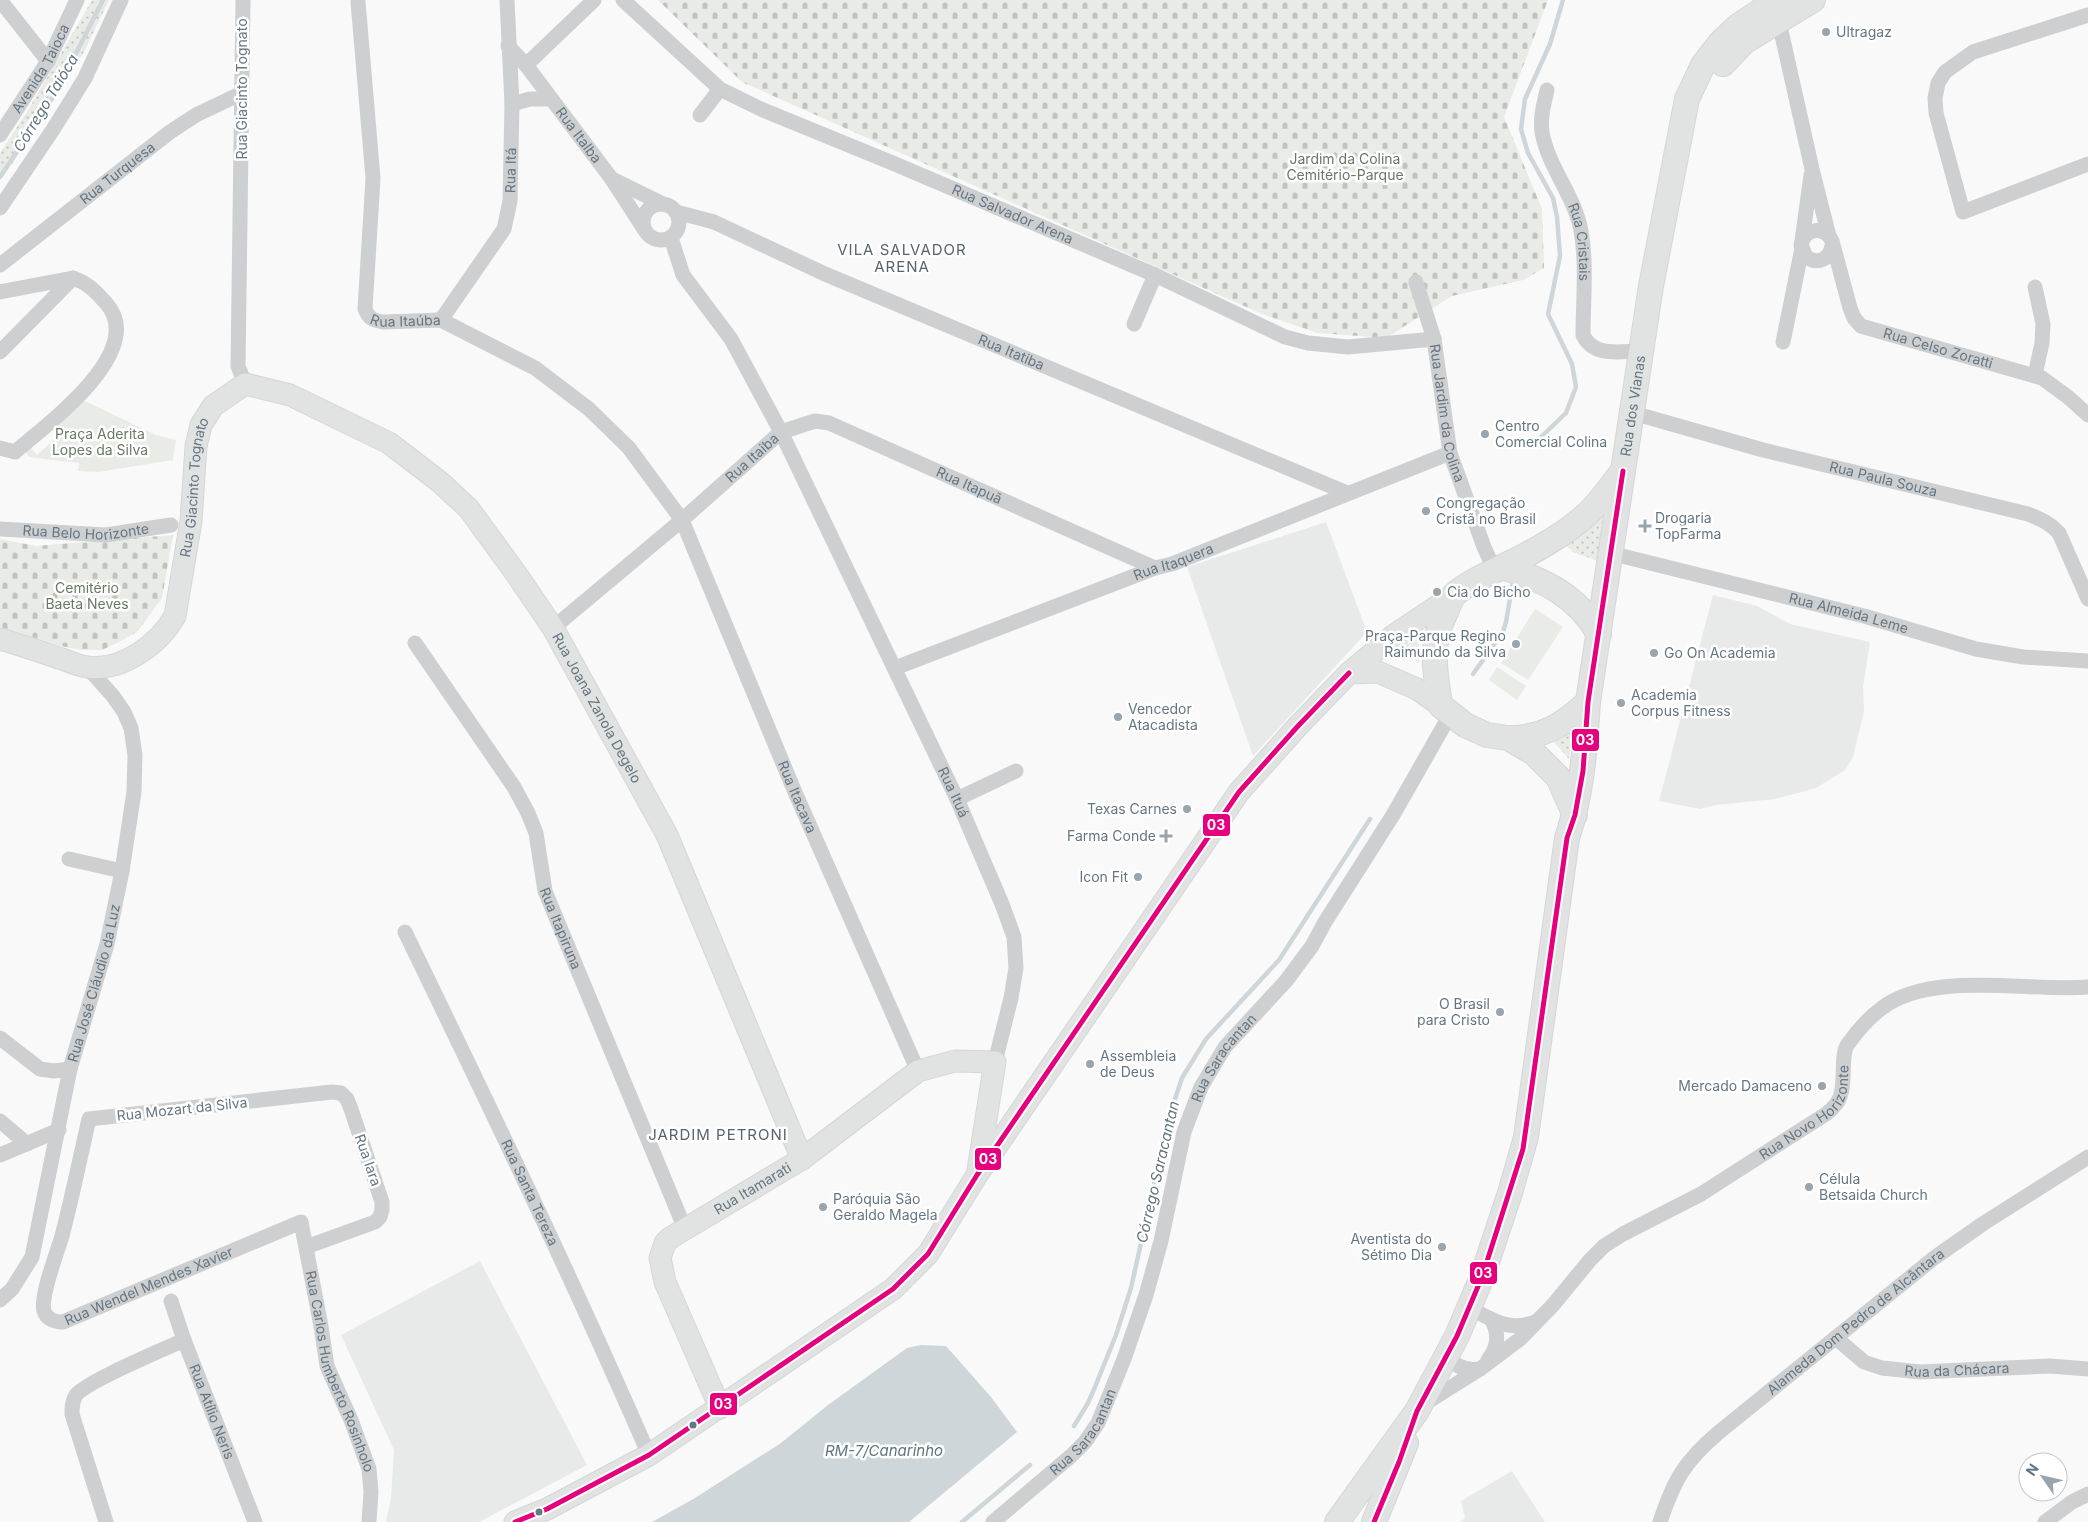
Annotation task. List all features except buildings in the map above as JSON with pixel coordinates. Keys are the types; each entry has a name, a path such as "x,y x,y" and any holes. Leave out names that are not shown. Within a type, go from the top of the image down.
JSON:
{"main road":[{"name":"Rua dos Vianas","path":"1454,595 1498,568 1556,537 1586,516 1623,471 1651,286 1683,120 1730,55 1776,7 1813,0"},
{"path":"1374,1522 1419,1409 1470,1308 1482,1277 1523,1149 1567,838 1575,815 1583,771 1588,702 1623,471"},
{"path":"1498,568 1536,578 1556,589 1592,620 1599,634"},
{"path":"1454,595 1438,631 1434,651 1434,666 1445,710 1465,725 1487,735 1527,738 1546,732 1563,723 1588,702"},
{"path":"1508,738 1534,753 1558,777 1575,815"},
{"path":"1337,1522 1419,1409"}],"street":[{"path":"0,0 48,61"},
{"name":"Avenida Taioca","path":"0,135 48,61 76,0"},
{"path":"0,208 85,78 121,0"},
{"name":"Rua Giacinto Tognato","path":"0,639 87,667 107,666 133,658 154,642 175,616 191,521 196,446 202,425 213,406 245,384 238,366 242,0"},
{"name":"Rua Itá","path":"441,320 504,229 510,201 512,104 507,0"},
{"path":"526,65 594,0"},
{"name":"Rua Salvador Arena","path":"623,0 720,89 763,110 1155,275 1285,337 1308,343 1348,347 1434,339"},
{"name":"Rua Itaúba","path":"358,2 373,178 365,309 368,316 373,320 383,322 441,320 535,368 589,409 629,448 682,520"},
{"name":"Rua Celso Zoratti","path":"1776,7 1812,169 1854,318 1861,326 2035,375 2055,387 2088,415"},
{"path":"2088,15 1973,52 1945,72 1938,83 1935,98 1936,113 1963,212 2088,164"},
{"name":"Rua Italba","path":"508,46 526,65 611,178 648,234 683,274"},
{"path":"700,115 720,89"},
{"name":"Rua Cristais","path":"1547,90 1542,115 1542,132 1548,150 1574,206 1581,230 1584,257 1583,335 1586,342 1592,348 1602,351 1642,350"},
{"name":"Rua Turquesa","path":"0,265 170,132 196,115 242,93"},
{"path":"512,104 530,99 551,98"},
{"path":"1783,342 1802,245 1812,169"},
{"name":"Rua Itatiba","path":"611,178 669,208 714,222 825,274 1346,493"},
{"path":"651,207 669,208 679,225 677,231 671,238 665,240 648,234 643,223 647,211 651,207"},
{"path":"1812,231 1821,231 1831,241 1829,255 1821,261 1810,260 1803,253 1802,245 1807,233 1812,231"},
{"name":"Rua Itaiba","path":"553,628 682,520 781,432 731,339 683,274 671,238"},
{"path":"1134,324 1155,275"},
{"path":"0,352 73,278"},
{"path":"0,292 73,278 82,281 92,288 109,307 114,319 114,345 108,361 97,377 81,393 15,452 0,448"},
{"name":"Rua Jardim da Colina","path":"1416,282 1434,339 1450,453 1484,547 1498,568"},
{"path":"2035,287 2043,329 2035,375"},
{"name":"Rua Joana Zanola Degelo","path":"245,384 290,395 388,443 440,482 469,509 518,575 553,628 667,836 802,1159"},
{"name":"Rua Paula Souza","path":"1633,413 1763,450 2042,519 2053,526 2059,533 2088,599"},
{"name":"Rua Itapuã","path":"781,432 815,421 829,423 1155,568"},
{"name":"Rua Ituá","path":"781,432 957,799 1014,937 1016,968 1011,998 995,1062 978,1175"},
{"name":"Rua Itaquera","path":"895,668 1155,568 1172,564 1450,453"},
{"name":"Rua Itacava","path":"682,520 794,790 918,1071"},
{"name":"Rua Belo Horizonte","path":"0,529 106,535 171,525"},
{"name":"Rua Almeida Leme","path":"1610,553 1885,622 1976,648 2023,657 2088,661"},
{"name":"Rua dos Vianas","path":"523,1520 649,1455 893,1289 928,1254 978,1175 1239,792 1349,673 1394,635 1454,595"},
{"name":"Rua Itapiruna","path":"414,643 514,787 528,813 536,833 545,891 685,1228"},
{"name":"Rua José Cláudio da Luz","path":"0,1300 12,1289 32,1257 70,1069 98,980 122,871 134,792 135,755 131,728 124,712 113,696 87,667"},
{"path":"1349,673 1378,672 1417,689 1445,710"},
{"name":"Rua Saracantan","path":"993,1522 1071,1456 1085,1442 1098,1423 1124,1360 1146,1295 1161,1241 1184,1132 1201,1086 1217,1057 1286,981 1312,946 1393,815 1445,710"},
{"path":"957,799 1016,771"},
{"path":"69,859 122,871"},
{"name":"Rua Santa Tereza","path":"405,932 575,1287 649,1455"},
{"name":"Rua Novo Horizonte","path":"1419,1409 1480,1369 1520,1339 1604,1246 1623,1234 1701,1194 1826,1114 1837,1103 1841,1095 1845,1047 1864,1023 1882,1007 1899,997 1925,989 1990,984 2088,987"},
{"path":"0,1038 40,1069 54,1071 70,1069"},
{"name":"Rua Itamarati","path":"720,1408 668,1291 660,1263 665,1243 685,1228 802,1159 918,1071 955,1061 995,1062"},
{"name":"Rua Iara","path":"276,1099 332,1092 341,1093 351,1109 382,1202 380,1217 375,1222 306,1247"},
{"name":"Rua Mozart da Silva","path":"88,1119 276,1099"},
{"name":"Rua Wendel Mendes Xavier","path":"88,1119 62,1236 46,1289 44,1309 46,1316 53,1321 63,1322 301,1222"},
{"path":"0,1121 27,1144"},
{"path":"0,1155 59,1130"},
{"name":"Alameda Dom Pedro de Alcântara","path":"1660,1522 1674,1485 1696,1452 1941,1253 2038,1187 2088,1157"},
{"name":"Rua Carlos Humberto Rosinholo","path":"301,1222 327,1366 362,1450 371,1480 369,1522"},
{"name":"Rua Atílio Neris","path":"171,1301 184,1340 255,1522"},
{"path":"1470,1308 1491,1319 1515,1327 1536,1321"},
{"path":"1446,1355 1453,1363 1463,1369 1480,1369 1489,1359 1497,1345 1498,1334 1491,1319"},
{"name":"Rua da Chácara","path":"1836,1338 1864,1362 1882,1368 1920,1372 2050,1366 2088,1369"},
{"path":"106,1522 72,1414 72,1403 76,1396 92,1384 184,1340"},
{"path":"2045,1522 2072,1502 2088,1494"}],"shaded area":[{"path":"1326,522 1367,632 1253,756 1187,567"},
{"path":"1713,595 1757,606 1790,624 1870,642 1863,687 1864,711 1853,757 1845,770 1816,788 1775,799 1716,805 1700,809 1659,801"},
{"path":"480,1261 587,1465 479,1522 386,1522 391,1498 394,1450 341,1335"},
{"path":"1512,1471 1545,1522 1460,1522 1465,1518 1461,1501"}],"green space":[{"path":"92,0 109,0 84,52 0,180 0,153 27,112"},
{"name":"Jardim da Colina Cemitério-Parque","path":"658,0 1548,0 1504,117 1542,209 1544,268 1523,280 1452,296 1386,338 1318,333 1262,314 742,82"},
{"name":"Praça Aderita Lopes da Silva","path":"83,400 156,435 176,440 173,460 98,472 78,471 79,463 29,457 26,452 30,447 37,455 59,435 52,427"},
{"path":"1609,500 1598,561 1573,552 1565,544"},
{"name":"Cemitério Baeta Neves","path":"173,535 162,598 138,631 121,641 102,650 82,650 61,646 0,627 0,539 36,546"},
{"path":"1535,609 1563,627 1528,680 1501,663"},
{"path":"1422,623 1419,637 1419,663 1405,651 1403,641"},
{"path":"1497,667 1526,686 1517,700 1489,680"},
{"path":"1575,729 1569,759 1554,742"}],"water":[{"name":"RM-7/Canarinho","path":"921,1345 946,1346 991,1397 1017,1432 909,1522 652,1522 695,1498 781,1443 828,1405 907,1348"}],"waterway":[{"name":"Córrego Taióca","path":"0,177 57,91 103,0"},
{"name":"Córrego Saracantan","path":"1539,439 1566,413 1576,387 1572,364 1548,314 1560,256 1557,217 1553,198 1528,153 1521,129 1525,99 1550,44 1563,0"},
{"name":"Córrego Saracantan","path":"1473,674 1503,632 1513,581"},
{"name":"Córrego Saracantan","path":"1074,1426 1095,1387 1116,1335 1131,1288 1169,1117 1182,1078 1206,1039 1279,960 1370,819"},
{"name":"Córrego Saracantan","path":"962,1522 1030,1465"}],"transit line":[{"name":"03","path":"1374,1522 1399,1462 1417,1411 1457,1336 1482,1277 1523,1149 1567,838 1575,815 1583,771 1588,702 1623,471"},
{"name":"03","path":"515,1522 547,1509 649,1455 893,1289 928,1254 977,1175 1239,792 1349,673"}],"place":[{"name":"Ultragaz","path":"1826,32"},
{"name":"Centro Comercial Colina","path":"1485,434"},
{"name":"Congregação Cristã no Brasil","path":"1426,511"},
{"name":"Drogaria TopFarma","path":"1645,526"},
{"name":"Cia do Bicho","path":"1437,592"},
{"name":"Praça-Parque Regino Raimundo da Silva","path":"1516,644"},
{"name":"Go On Academia","path":"1654,653"},
{"name":"Academia Corpus Fitness","path":"1621,703"},
{"name":"Vencedor Atacadista","path":"1118,717"},
{"name":"Texas Carnes","path":"1187,809"},
{"name":"Farma Conde","path":"1166,836"},
{"name":"Icon Fit","path":"1138,877"},
{"name":"O Brasil para Cristo","path":"1500,1012"},
{"name":"Assembleia de Deus","path":"1090,1064"},
{"name":"Mercado Damaceno","path":"1822,1086"},
{"name":"Célula Betsaida Church","path":"1809,1187"},
{"name":"Paróquia São Geraldo Magela","path":"823,1207"},
{"name":"Aventista do Sétimo Dia","path":"1442,1247"}],"district":[{"name":"VILA SALVADOR ARENA","path":"902,258"},
{"name":"JARDIM PETRONI","path":"718,1135"}]}
